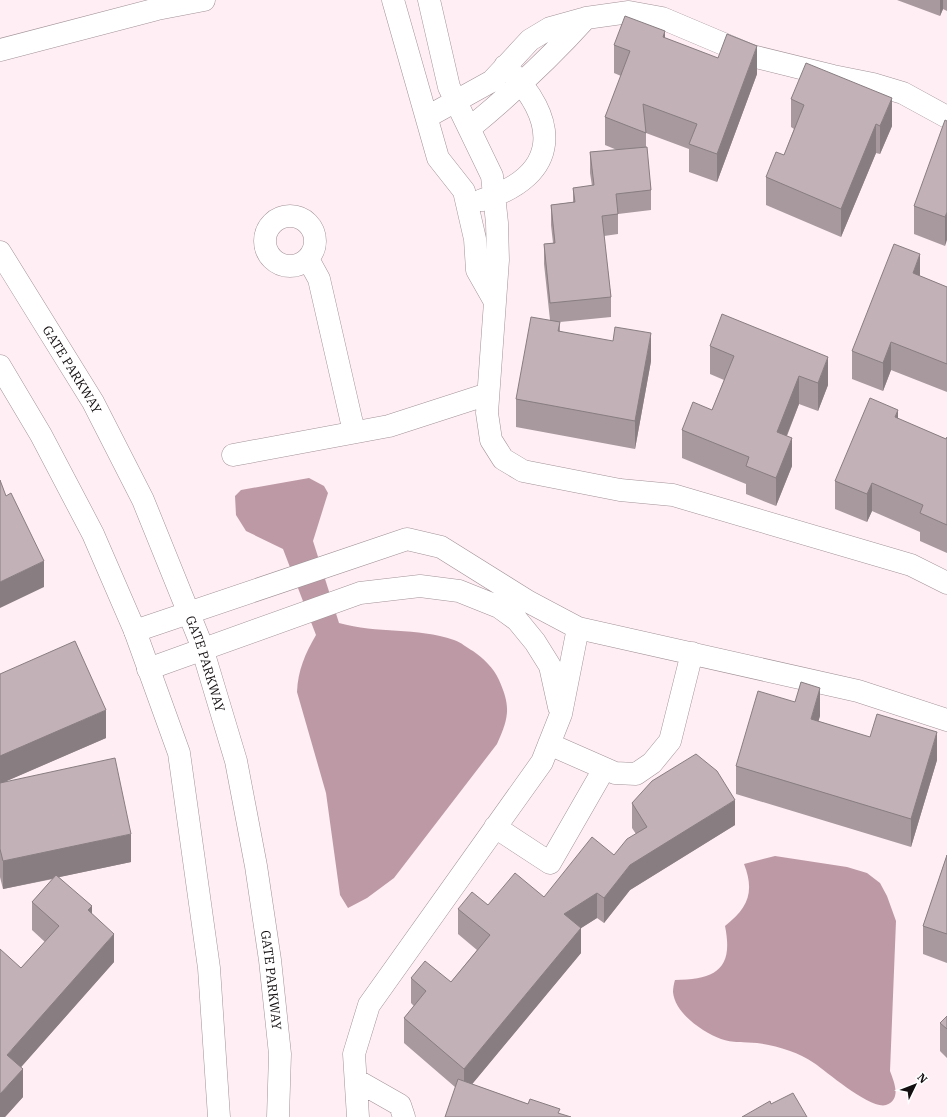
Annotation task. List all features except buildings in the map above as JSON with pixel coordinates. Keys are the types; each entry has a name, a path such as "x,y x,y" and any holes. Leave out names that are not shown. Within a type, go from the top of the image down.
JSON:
{"street":[{"path":"0,50 157,9 204,0"},
{"path":"392,0 438,158 464,191 475,239 477,270 494,300"},
{"path":"429,0 449,87 492,176 497,223 498,260 487,413 491,440 503,459 523,471 620,490 672,495 911,565 947,583"},
{"path":"427,117 492,81 530,40 550,28 586,18 629,12 662,18 752,56 903,92 947,117"},
{"path":"470,128 522,83 562,45 586,18"},
{"path":"467,205 494,196 527,178 540,161 545,138 541,115 522,83 505,66"},
{"name":"GATE PARKWAY","path":"0,252 93,402 143,500 202,649 236,761 256,866 270,960 280,1054 278,1117"},
{"path":"308,259 319,279 354,432"},
{"path":"0,366 41,435 93,534 135,631 179,753 209,968 219,1117"},
{"path":"233,455 389,426 488,394"},
{"path":"135,631 407,539 441,547 529,602 578,628 858,691 947,720"},
{"path":"148,668 360,593 420,586 460,591 499,607 517,620 535,642 550,666 561,714"},
{"path":"358,1117 354,1054 369,1005 542,762 561,714 578,628"},
{"path":"549,744 615,773 636,774 652,763 670,741 692,654"},
{"path":"495,827 550,863 604,769"},
{"path":"356,1080 400,1105 404,1117"}],"shaded area":[{"path":"309,478 324,486 328,493 313,541 339,623 368,628 426,633 459,642 477,654 491,667 497,675 503,689 507,705 506,719 497,744 394,878 367,898 348,908 340,895 326,793 297,692 303,662 316,635 283,549 246,531 236,515 235,496 241,490"},
{"path":"775,856 847,867 867,873 880,883 887,896 896,921 890,1071 896,1090 894,1099 886,1105 879,1105 870,1102 839,1082 808,1059 794,1052 771,1045 730,1041 714,1036 698,1027 684,1015 675,1000 673,992 675,980 701,977 711,974 724,962 727,953 725,926 744,906 749,891 749,883 744,864"}]}
